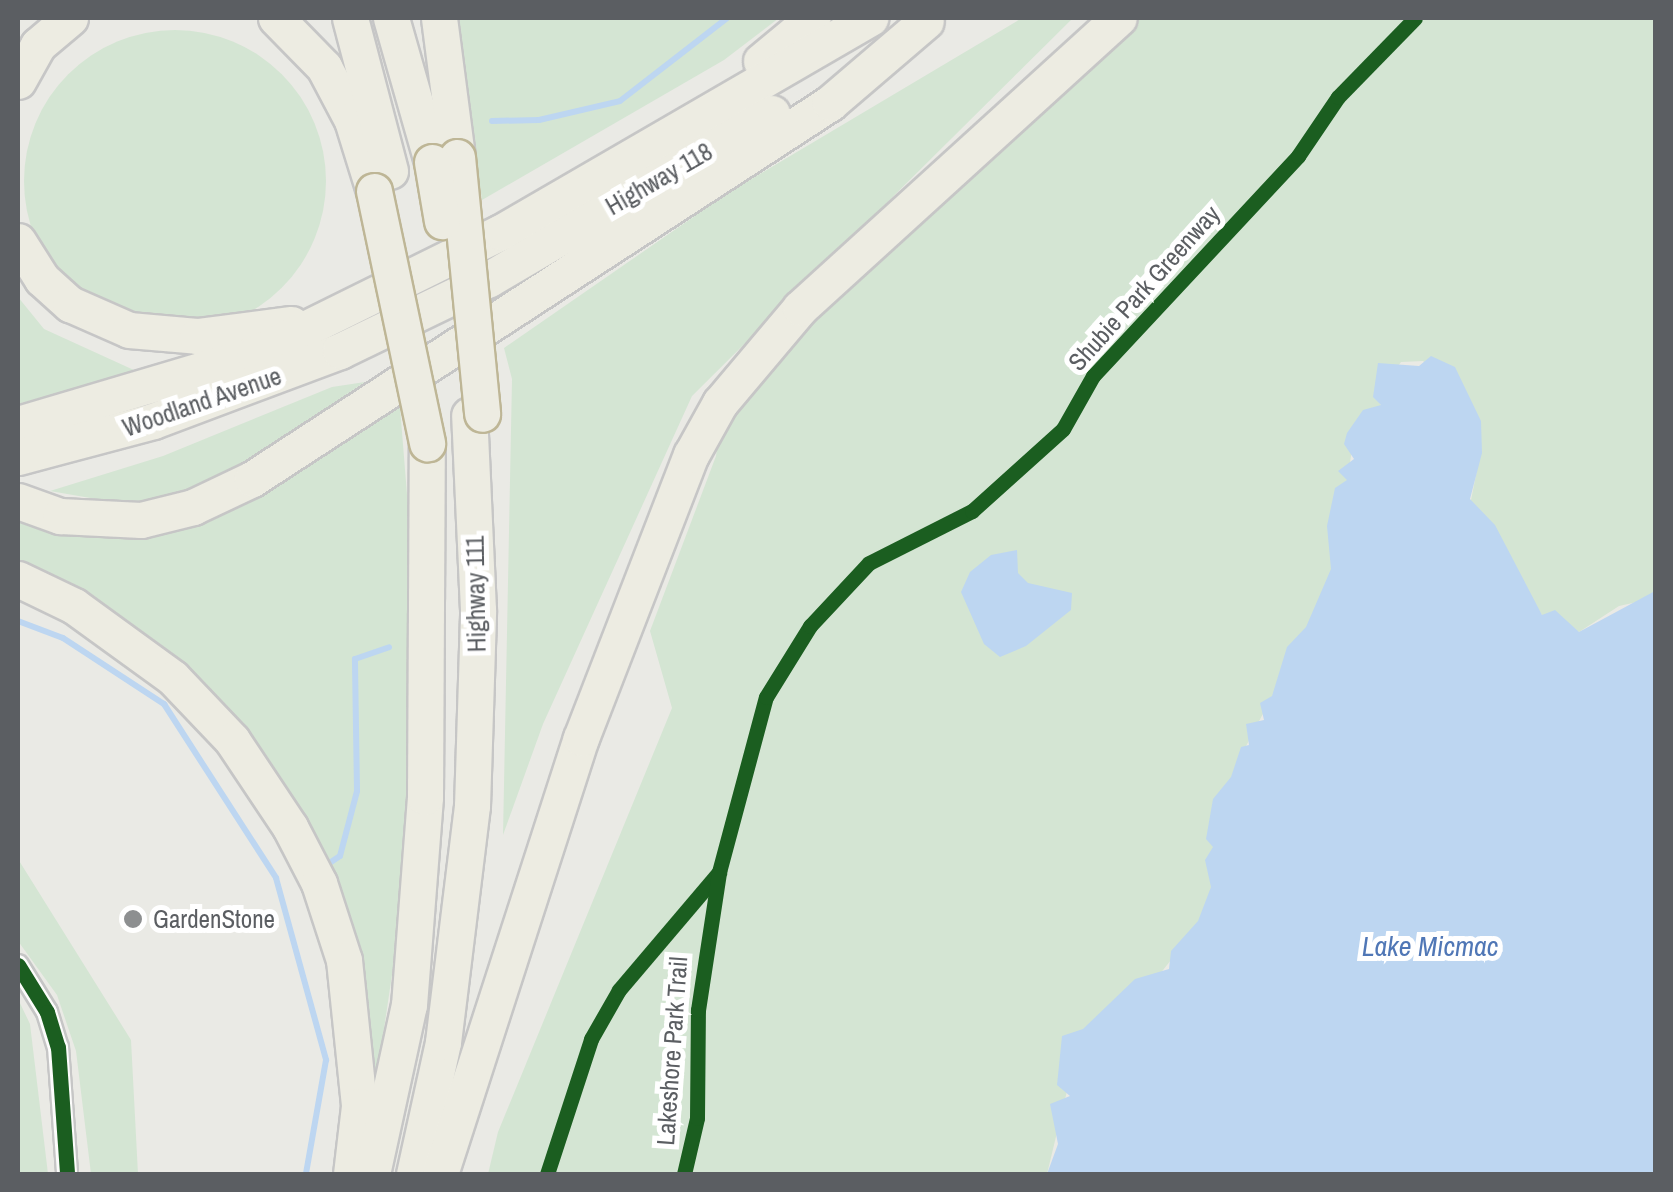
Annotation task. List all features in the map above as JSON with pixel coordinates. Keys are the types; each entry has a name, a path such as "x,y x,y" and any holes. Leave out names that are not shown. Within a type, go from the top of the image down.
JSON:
{"highway":[{"path":"18,80 38,45 70,18"},
{"path":"276,18 324,67 384,190"},
{"name":"Highway 111","path":"350,18 384,190 420,332 427,442 426,798 409,1005 372,1174"},
{"name":"Highway 111","path":"391,18 445,159 474,422 478,610 472,806 443,1042 414,1174"},
{"path":"439,18 445,159"},
{"path":"501,232 788,43 813,18"},
{"name":"Highway 118","path":"379,293 501,232 870,18"},
{"path":"440,1174 581,738 684,472 720,402 800,308 1118,18"},
{"path":"18,501 60,516 141,520 193,507 252,480 830,104 929,19"},
{"name":"Highway 118","path":"382,331 489,279 929,19"},
{"path":"18,241 42,278 70,304 129,330 197,336 327,318"},
{"name":"Woodland Avenue","path":"18,424 208,370 379,293"},
{"name":"Woodland Avenue","path":"18,457 153,421 382,331"},
{"path":"18,579 74,606 174,678 232,740 290,827 319,883 344,960 360,1106 351,1174"}],"street":[{"path":"18,965 46,1012 58,1047 68,1174"}],"green space":[{"path":"455,18 779,18 724,60 482,200"},
{"path":"1022,18 1073,18 692,396 543,724 503,835 512,379 504,348 728,193"},
{"path":"1117,18 1655,18 1655,598 1619,606 1579,632 1542,615 1470,505 1477,470 1470,406 1423,361 1401,362 1375,397 1381,405 1352,449 1333,580 1245,748 1199,937 1171,960 1067,1091 1047,1174 488,1174 498,1132 672,708 650,631 716,456 723,402"},
{"path":"175,30 233,41 282,74 315,123 326,181 315,239 282,288 233,321 175,332 117,321 68,288 35,239 24,181 35,123 68,74 117,41"},
{"path":"18,297 44,329 136,371 18,404"},
{"path":"365,382 171,512 50,491 163,456 332,387"},
{"path":"400,407 417,619 406,881 374,1096 366,1027 233,727 18,569 18,512 201,520 283,483"},
{"path":"18,859 131,1040 138,1174 91,1174 76,1051 57,995 18,941"},
{"path":"18,999 30,1024 48,1174 18,1174"}],"water":[{"name":"Lake Micmac","path":"1431,356 1455,367 1481,421 1482,453 1470,499 1495,525 1542,615 1555,610 1579,632 1655,591 1655,1174 1047,1174 1058,1144 1050,1104 1070,1096 1057,1085 1062,1036 1083,1029 1135,979 1169,969 1171,951 1198,921 1211,887 1205,860 1213,847 1206,839 1213,799 1231,777 1241,747 1249,745 1246,724 1264,720 1260,703 1272,696 1287,647 1306,627 1331,569 1327,526 1335,488 1347,480 1338,471 1354,459 1344,444 1347,433 1363,410 1381,405 1373,397 1378,363 1419,366"},
{"path":"1017,550 1018,573 1028,583 1072,593 1071,610 1026,646 1000,657 984,644 961,592 970,572 991,555"}],"waterway":[{"path":"492,121 539,120 620,101 727,18"},
{"path":"18,621 63,638 164,704 276,878 326,1060 306,1174"},
{"path":"325,866 340,856 357,791 355,659 389,647"}],"cycle path":[{"name":"Shubie Park Greenway","path":"547,1174 591,1039 619,990 719,872 766,697 810,626 869,563 972,511 1063,429 1093,376 1298,156 1338,97 1415,18"},
{"name":"Lakeshore Park Trail","path":"684,1174 697,1118 698,1010 719,872"},
{"path":"18,965 47,1012 58,1047 67,1174"}],"place":[{"name":"GardenStone","path":"133,919"}]}
